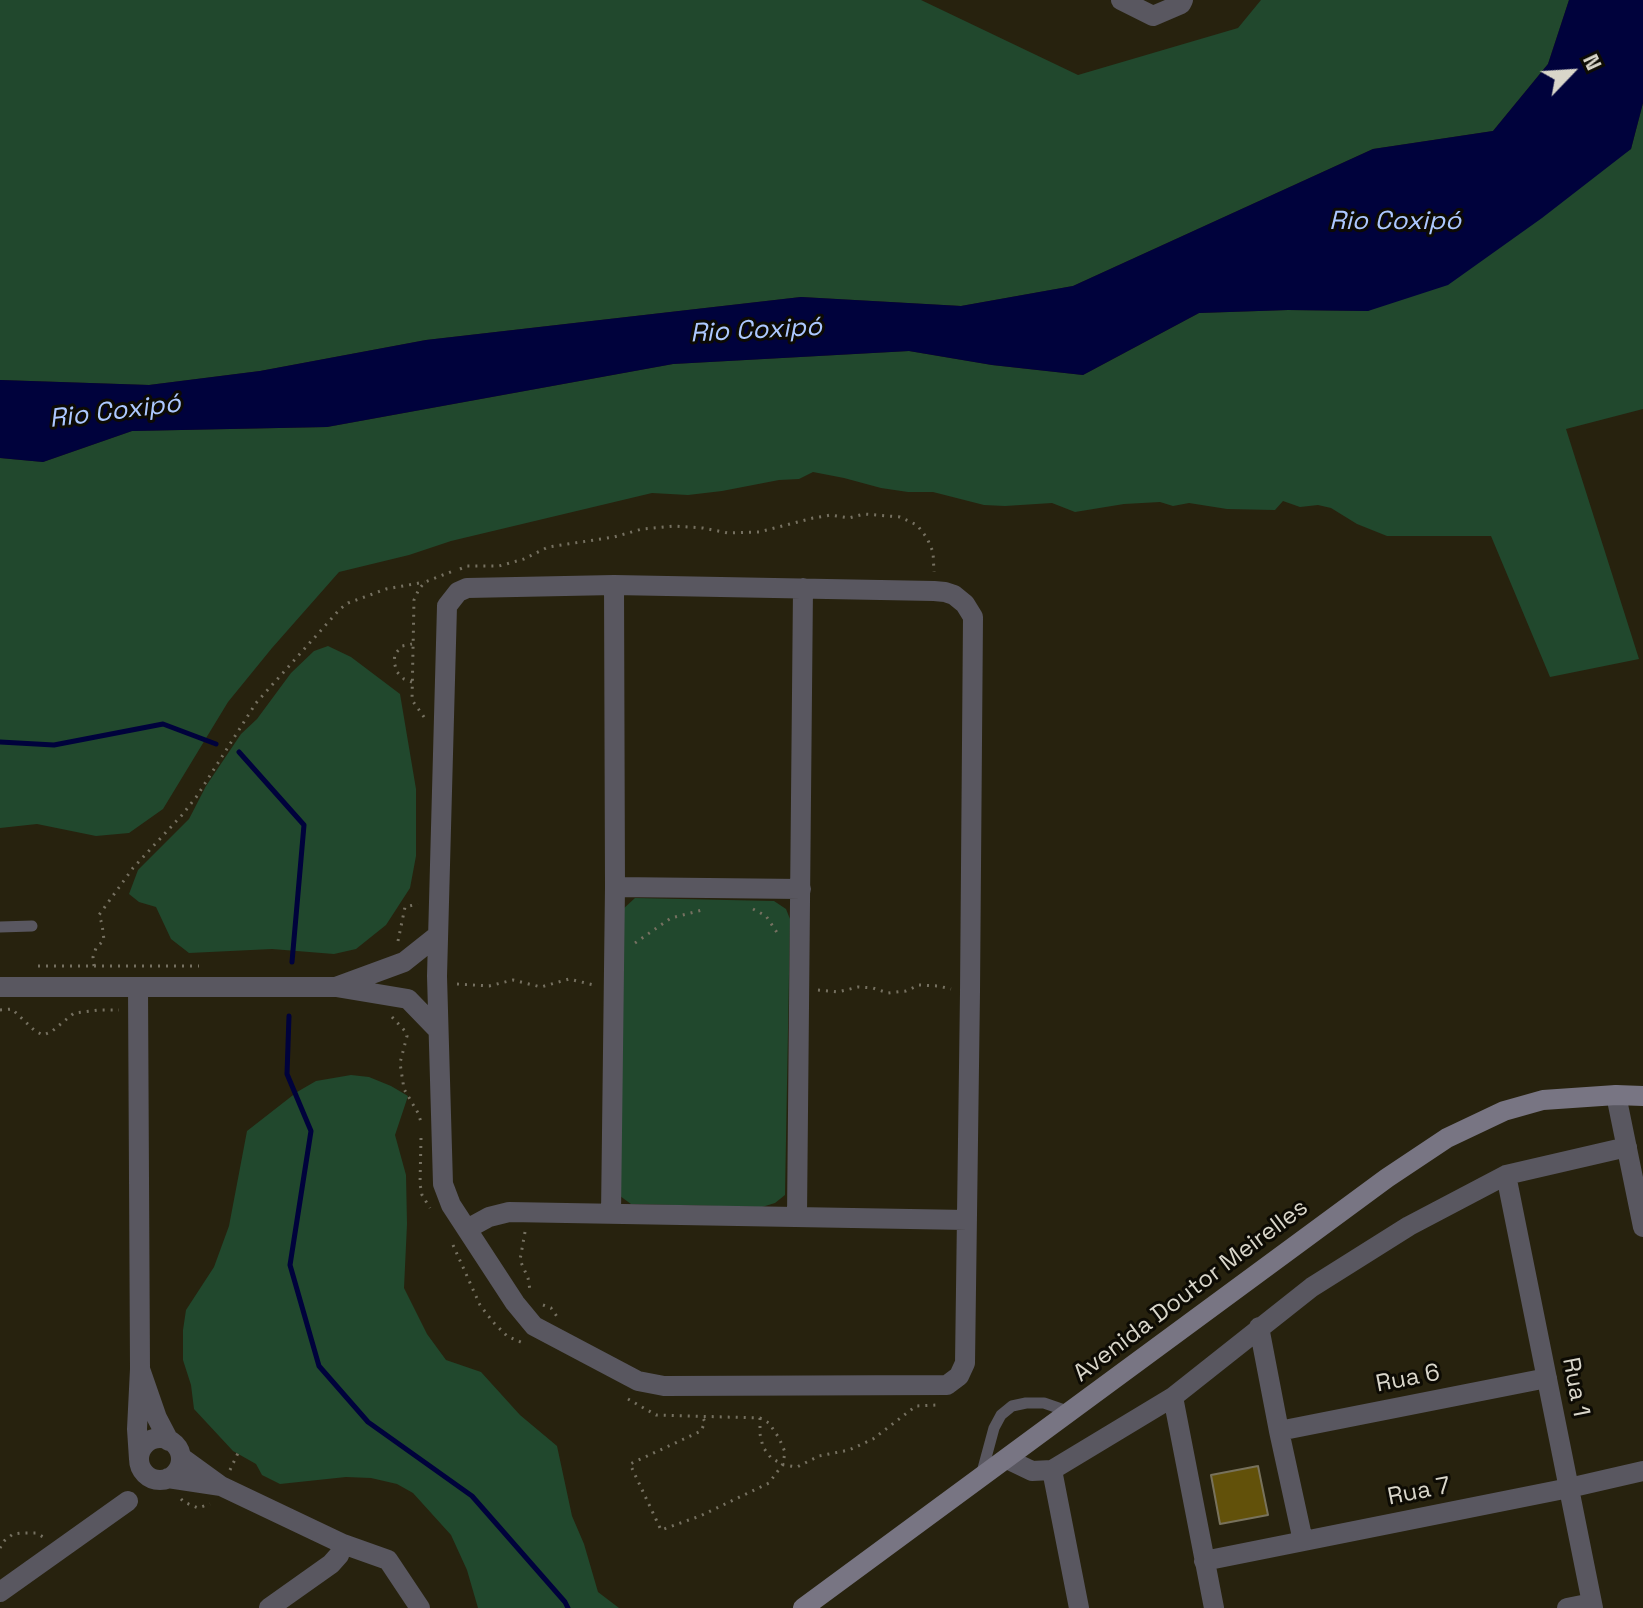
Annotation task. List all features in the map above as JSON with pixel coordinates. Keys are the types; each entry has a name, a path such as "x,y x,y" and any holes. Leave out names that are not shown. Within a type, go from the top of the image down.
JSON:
{"street":[{"path":"1121,0 1153,16 1181,4 1183,0"},
{"path":"611,1214 615,887 614,585"},
{"path":"614,585 934,591 954,595 965,604 973,617 965,1363 959,1376 947,1385 664,1386 638,1381 534,1326 515,1303 451,1205 443,1184 437,985 447,606 458,592 467,588 614,585"},
{"path":"797,1217 803,588"},
{"path":"615,887 801,889"},
{"path":"336,987 404,962 438,935"},
{"path":"0,987 336,987 408,999 438,1030"},
{"path":"138,987 140,1369 137,1429 140,1461 148,1477 221,1486"},
{"path":"1616,1095 1643,1225"},
{"name":"Avenida Doutor Meirelles","path":"803,1608 1387,1178 1447,1138 1504,1111 1543,1100 1643,1096"},
{"path":"1007,1459 1032,1471 1052,1470 1173,1397 1312,1287 1409,1226 1506,1175 1627,1147"},
{"name":"Rua 1","path":"1506,1175 1592,1606"},
{"path":"467,1229 489,1217 509,1212 967,1220"},
{"path":"1259,1327 1303,1541"},
{"path":"0,1592 128,1501 178,1470 175,1449 157,1418 140,1369"},
{"name":"Rua 6","path":"1279,1431 1547,1378"},
{"path":"1173,1397 1214,1608"},
{"path":"128,1501 134,1490 144,1446 149,1441 163,1438 221,1486 343,1544 388,1560 420,1608"},
{"path":"1052,1470 1079,1608"},
{"name":"Rua 7","path":"1204,1561 1643,1471"},
{"path":"269,1608 331,1564 343,1544"},
{"path":"1567,1608 1592,1606"}],"lane":[{"path":"0,927 32,926"},
{"path":"981,1478 994,1428 1001,1415 1012,1406 1044,1403 1070,1412"}],"path":[{"path":"94,966 96,948 104,940 99,915 133,868 197,796 256,703 348,603 386,589 425,582 467,566 499,566 524,559 548,547 614,537 642,529 674,526 728,533 759,532 822,516 849,518 864,514 900,517 917,525 933,552 934,591"},
{"path":"424,718 412,700 412,644 414,600 425,582"},
{"path":"412,644 402,646 395,654 394,662 397,672 412,682"},
{"path":"404,962 395,950 405,907 419,904 423,899"},
{"path":"631,946 671,918 719,907"},
{"path":"744,907 766,916 782,941"},
{"path":"437,985 489,986 513,980 541,987 569,979 596,986 614,986"},
{"path":"800,988 838,992 858,987 888,993 906,991 919,985 970,992"},
{"path":"0,1010 12,1009 43,1035 74,1013 139,1009"},
{"path":"524,1212 525,1234 520,1260 528,1278 530,1295"},
{"path":"760,1418 763,1447 771,1458 797,1467 819,1456 849,1450 873,1439 916,1406 944,1404"}],"green space":[{"path":"0,0 921,0 1078,75 1238,28 1261,0 1569,0 1548,64 1493,131 1373,149 1073,286 961,306 801,297 426,340 260,371 149,385 0,380"},
{"path":"1643,103 1643,409 1566,429 1639,659 1550,677 1491,536 1387,536 1357,524 1331,508 1318,505 1300,507 1283,501 1275,510 1227,509 1189,503 1173,506 1160,502 1075,512 1052,503 984,505 933,492 881,488 813,472 799,479 722,491 688,495 652,493 451,541 339,572 228,702 163,809 129,833 96,836 37,824 0,828 0,458 43,462 132,431 327,427 673,364 909,351 992,365 1083,375 1199,313 1368,311 1631,149"},
{"path":"328,646 351,657 400,694 416,789 416,856 410,888 386,925 356,949 334,954 272,949 189,953 171,939 156,907 139,902 129,894 138,870 189,819 206,786 241,734 257,719 291,673 314,651"},
{"path":"635,898 774,901 786,909 790,919 785,1195 775,1203 762,1207 631,1204 620,1196 622,910"},
{"path":"351,1075 369,1077 408,1096 395,1135 406,1175 404,1288 427,1334 446,1360 481,1372 520,1415 557,1446 572,1516 598,1592 619,1608 478,1608 467,1570 451,1535 413,1493 397,1484 371,1478 346,1477 280,1484 262,1475 256,1464 233,1451 194,1409 183,1360 186,1310 214,1267 229,1226 247,1131 316,1081"}],"water":[{"name":"Rio Coxipó","path":"1569,0 1643,0 1643,103 1631,149 1448,285 1368,311 1199,313 1083,375 992,365 909,351 673,364 327,427 132,431 43,462 0,458 0,380 149,385 260,371 426,340 801,297 961,306 1073,286 1373,149 1493,131 1548,64"}],"building":[{"path":"1258,1466 1268,1515 1220,1524 1211,1475"}],"waterway":[{"path":"0,742 54,745 163,724 216,744"},
{"path":"239,752 304,825 292,962"},
{"path":"289,1016 287,1074 311,1131 290,1265 319,1366 368,1422 472,1496 568,1608"}]}
